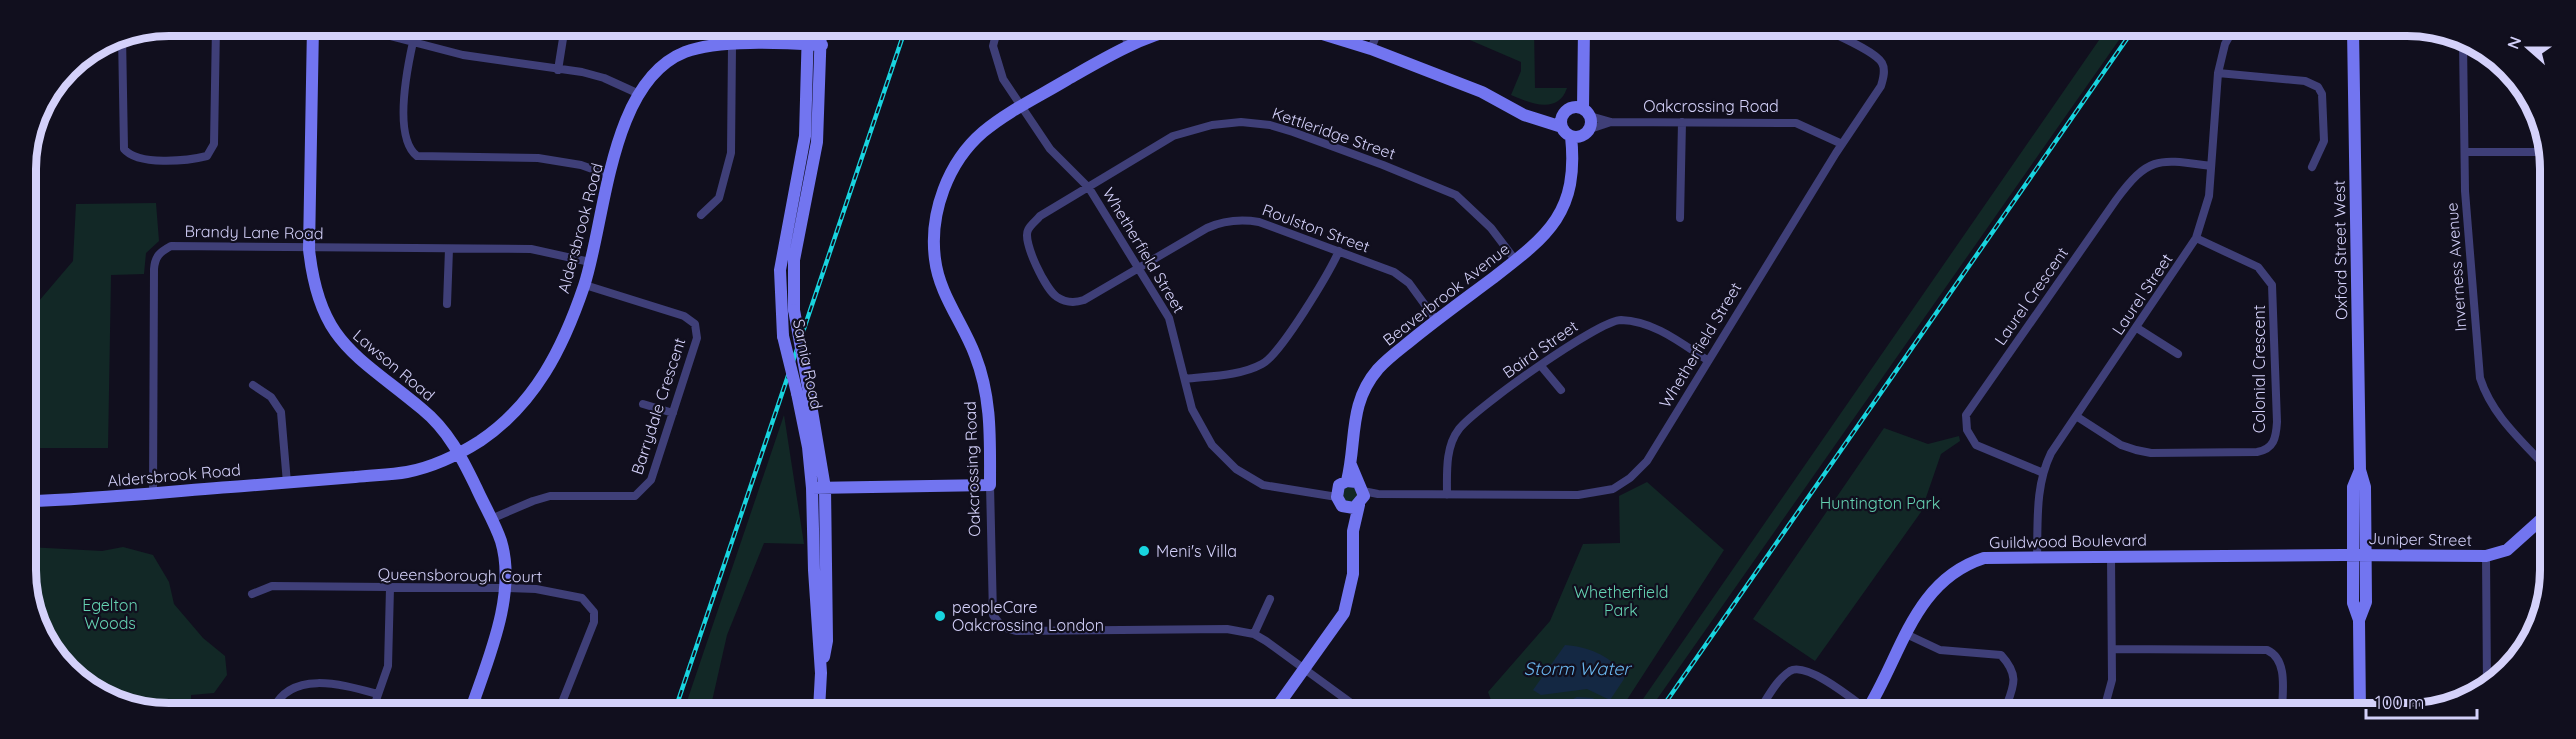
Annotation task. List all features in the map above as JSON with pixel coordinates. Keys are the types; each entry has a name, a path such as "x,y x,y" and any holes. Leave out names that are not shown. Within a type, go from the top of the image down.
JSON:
{"street":[{"path":"122,45 124,149 135,157 189,161 207,156 214,144 216,36"},
{"name":"Lawson Road","path":"313,36 309,249 312,282 325,316 341,342 424,411 459,452 491,519 503,552 506,588 504,602 472,703"},
{"path":"390,36 463,55 582,72 604,78 637,93"},
{"path":"558,70 564,36"},
{"path":"701,215 719,198 731,153 732,46 735,36"},
{"name":"Sarnia Road","path":"808,36 805,136 780,270 783,336 808,447 812,488 814,570 821,673 819,703"},
{"name":"Sarnia Road","path":"821,673 827,641 825,488 794,310 794,260 817,142 822,36"},
{"name":"Whetherfield Street","path":"996,36 993,46 994,60 1003,79 1050,149 1089,188 1169,318 1192,409 1202,431 1236,469 1263,485 1323,493 1447,495 1578,495 1613,489 1630,478 1647,461 1707,360 1842,144 1881,86 1884,75 1883,64 1875,56 1837,36"},
{"path":"1125,36 1129,45"},
{"name":"Oakcrossing Road","path":"1155,36 1129,45 1021,107 984,132 967,149 945,185 934,234 935,260 941,283 975,354 986,389 990,412 993,615 1002,627 1016,631 1227,629 1254,634 1351,703"},
{"path":"1329,36 1371,49 1482,92 1534,118 1562,127 1579,121 1584,36"},
{"path":"1371,49 1376,36"},
{"name":"Laurel Street","path":"2037,558 2038,494 2042,472 2076,416 2196,238 2209,196 2218,73 2225,44 2230,36"},
{"name":"Oxford Street West","path":"2353,36 2360,470 2353,487 2359,555 2353,603 2359,620 2360,703"},
{"path":"413,42 405,79 405,135 408,149 417,156 538,158 581,165 609,175"},
{"name":"Aldersbrook Road","path":"36,501 85,500 407,472 459,452 502,424 529,398 552,363 585,285 609,175 637,93 647,79 665,64 685,52 732,46 822,45"},
{"name":"Inverness Avenue","path":"2463,49 2468,242 2480,378 2486,397 2498,415 2540,460"},
{"path":"2218,73 2305,81 2318,87 2322,94 2324,141 2312,167"},
{"name":"Oakcrossing Road","path":"1534,118 1611,122 1796,123 1842,144"},
{"name":"Beaverbrook Avenue","path":"1280,703 1334,629 1350,595 1353,574 1351,464 1354,416 1368,384 1379,368 1436,320 1535,246 1561,212 1573,177 1579,121"},
{"path":"1680,218 1682,122"},
{"name":"Kettleridge Street","path":"1139,268 1077,302 1058,298 1047,288 1026,241 1028,229 1041,216 1173,136 1212,125 1241,123 1270,125 1383,165 1456,195 1491,228 1515,261"},
{"path":"2465,152 2538,152"},
{"name":"Laurel Crescent","path":"2042,472 1976,445 1967,430 1966,416 2109,210 2140,170 2169,161 2211,166"},
{"name":"Roulston Street","path":"1139,268 1207,228 1239,219 1259,222 1395,272 1410,283 1436,320"},
{"name":"Colonial Crescent","path":"2076,416 2121,445 2151,453 2257,452 2268,449 2273,442 2277,422 2272,285 2258,267 2196,238"},
{"name":"Brandy Lane Road","path":"153,493 155,259 161,251 171,246 309,249 531,249 590,262"},
{"path":"447,304 448,249"},
{"path":"1185,379 1249,369 1263,364 1317,294 1339,251"},
{"name":"Barrydale Crescent","path":"491,519 550,496 579,498 635,496 651,480 697,338 695,324 684,316 585,285"},
{"name":"Baird Street","path":"1447,495 1448,456 1458,430 1541,366 1600,327 1618,320 1633,321 1659,330 1707,360"},
{"path":"2137,328 2178,354"},
{"path":"1541,366 1561,390"},
{"path":"254,385 271,397 281,412 287,483"},
{"path":"643,404 673,413"},
{"path":"812,488 990,485"},
{"path":"2487,676 2486,556 2507,550 2540,520"},
{"name":"Guildwood Boulevard","path":"1872,703 1924,600 1945,577 1958,568 1984,558 2359,555"},
{"name":"Juniper Street","path":"2359,555 2486,556"},
{"path":"2106,703 2112,680 2111,556"},
{"name":"Queensborough Court","path":"252,594 272,586 506,588 536,589 582,598 594,612 594,622 562,703"},
{"path":"375,703 388,666 390,588"},
{"path":"1254,634 1270,599"},
{"path":"1906,634 1940,650 2001,655 2012,667 2015,681 2007,703"},
{"path":"2112,649 2267,650 2275,654 2281,664 2282,703"},
{"path":"1765,703 1785,675 1793,669 1802,669 1816,674 1857,703"},
{"path":"276,703 291,687 310,683 342,684 378,694"}],"green space":[{"path":"1461,36 1534,36 1535,88 1567,88 1563,96 1557,102 1543,105 1511,95 1521,71 1521,62"},
{"path":"2102,36 2122,36 1654,703 1640,703"},
{"path":"156,203 159,241 146,253 144,274 111,275 108,448 36,448 36,304 73,261 76,204"},
{"path":"784,415 804,544 764,543 727,635 712,703 686,703"},
{"name":"Huntington Park","path":"1884,428 1928,444 1959,436 1960,441 1941,454 1921,512 1815,661 1753,619"},
{"name":"Whetherfield Park","path":"1647,482 1724,550 1625,703 1492,703 1488,692 1550,621 1583,544 1620,543 1619,496"},
{"path":"1346,486 1354,488 1358,496 1355,501 1347,503 1341,492"},
{"name":"Egelton Woods","path":"36,547 102,551 123,547 153,555 169,582 174,604 203,638 225,656 227,675 214,693 191,695 191,703 169,703 152,702 118,693 88,675 58,644 43,612 39,596 36,578"}],"water":[{"name":"Storm Water","path":"1565,645 1597,653 1624,672 1624,679 1610,700 1587,689 1541,695 1533,690"},
{"path":"1577,697 1593,698 1598,703 1565,703"}],"railway":[{"path":"677,703 903,36"},
{"path":"1665,703 2129,36"}],"place":[{"name":"Meni's Villa","path":"1144,551"},
{"name":"peopleCare Oakcrossing London","path":"940,616"}]}
